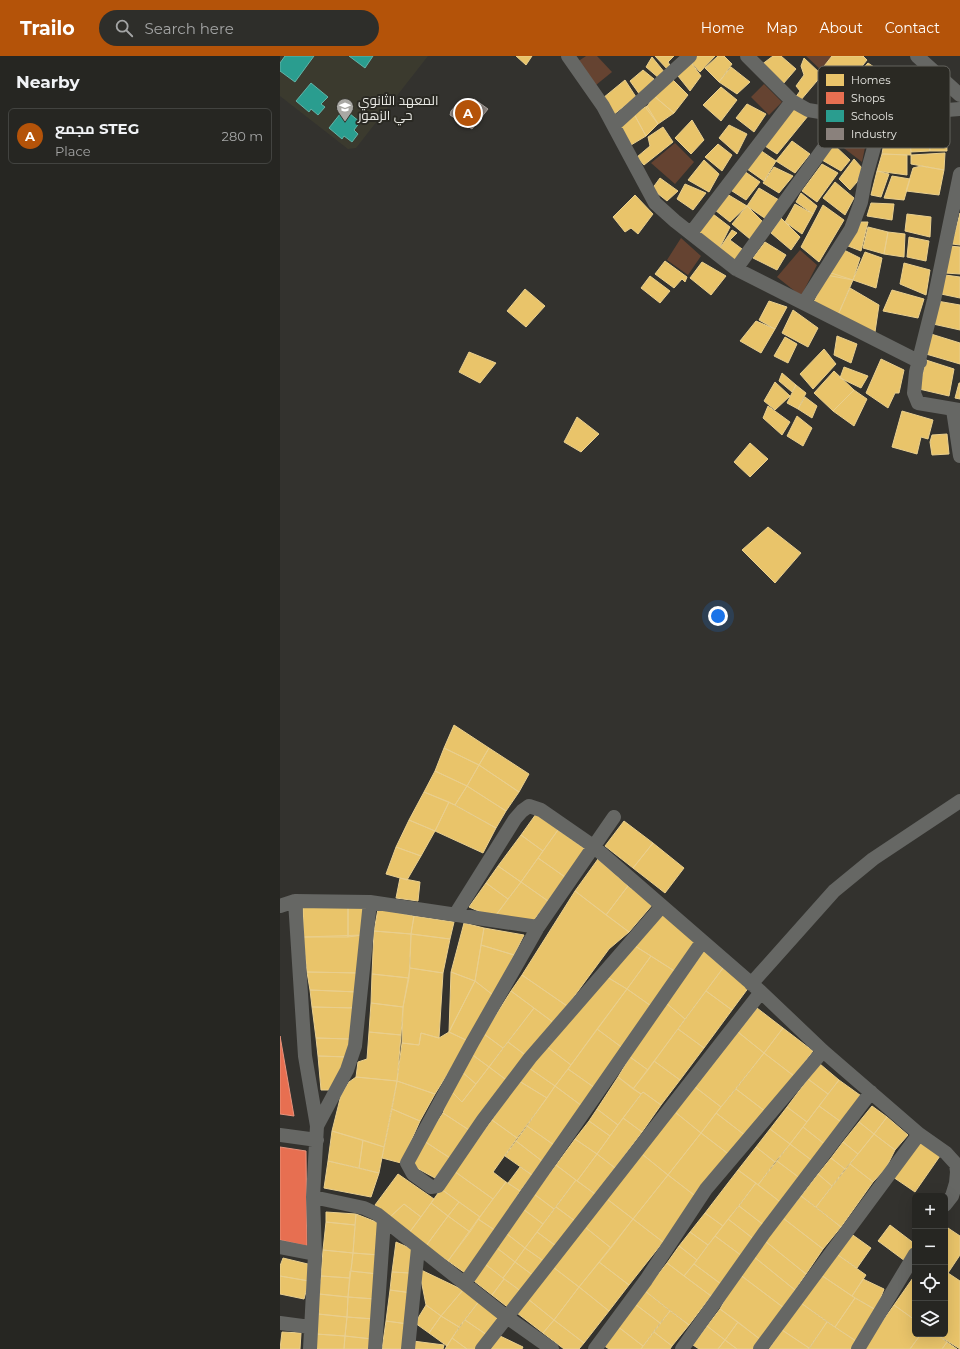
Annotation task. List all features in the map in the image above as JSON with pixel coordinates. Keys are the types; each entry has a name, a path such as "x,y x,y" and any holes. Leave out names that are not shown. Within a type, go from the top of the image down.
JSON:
{"street":[{"path":"614,125 690,56"},
{"path":"747,56 792,101 808,110 818,111"},
{"path":"917,56 928,66"},
{"path":"573,58 614,125 655,203 736,269 920,362"},
{"path":"950,86 960,95"},
{"path":"691,233 792,101"},
{"path":"950,110 960,109"},
{"path":"736,269 825,148"},
{"path":"804,303 851,229 861,202 865,180 874,148"},
{"path":"960,174 920,362 916,372 914,393 918,403 956,410 960,456"},
{"path":"482,1349 508,1318 756,988 834,891 873,859 960,801"},
{"path":"455,915 515,819 529,806 541,810 593,846 756,988 823,1051 918,1134 946,1153 956,1164 956,1182 952,1196 948,1202"},
{"path":"614,817 538,927 472,1043 406,1163 414,1174 431,1188 436,1187 443,1180 482,1120 530,1058 662,906"},
{"path":"280,906 295,901 370,902 538,927"},
{"path":"295,901 305,1056 317,1126 313,1197 315,1254 310,1349"},
{"path":"317,1126 347,1070 355,1046 370,902"},
{"path":"465,1283 702,942"},
{"path":"595,1349 646,1280 706,1189 823,1051"},
{"path":"682,1349 764,1233 871,1092"},
{"path":"760,1349 918,1134"},
{"path":"280,1135 317,1140"},
{"path":"313,1197 364,1208 377,1214 508,1318 552,1349"},
{"path":"375,1349 384,1220"},
{"path":"280,1247 315,1254"},
{"path":"408,1349 418,1248"},
{"path":"858,1349 912,1259"},
{"path":"280,1323 310,1327"}],"shaded area":[{"name":"المعهد الثانوي حي الزهور","path":"280,56 428,56 356,148 348,149 280,96"},
{"path":"586,56 597,56 612,72 596,85 577,62"},
{"path":"806,56 832,56 824,66 818,67"},
{"path":"764,84 782,102 769,115 751,97"},
{"path":"675,143 694,162 675,184 651,163"},
{"path":"844,148 865,148 862,162"},
{"path":"681,238 701,256 688,275 667,260"},
{"path":"800,250 817,265 801,296 777,277"}],"building: Homes":[{"path":"516,56 532,56 526,65"},
{"path":"655,56 674,56 668,62 671,67 668,70"},
{"path":"695,56 715,56 700,72 690,61"},
{"path":"718,56 724,56 732,64 719,82 705,68"},
{"path":"773,56 781,56 796,69 783,84 761,65"},
{"path":"832,56 863,56 867,60 862,66 824,66"},
{"path":"652,57 665,73 660,79 646,67"},
{"path":"804,58 818,71 818,80 800,101 795,98 800,91 796,86 804,75 801,66"},
{"path":"690,61 701,76 690,91 678,76"},
{"path":"868,63 872,66 865,66"},
{"path":"731,67 750,82 737,94 719,82"},
{"path":"643,70 654,79 640,95 630,81"},
{"path":"625,80 636,97 613,115 603,98"},
{"path":"673,80 688,95 674,113 654,96"},
{"path":"721,87 737,100 721,121 703,105"},
{"path":"654,96 674,113 658,124 646,108"},
{"path":"747,104 766,114 754,132 736,118"},
{"path":"647,106 658,124 646,136 634,114"},
{"path":"793,108 808,116 777,154 765,146"},
{"path":"634,114 646,136 631,145 621,127"},
{"path":"692,120 704,140 691,154 675,138"},
{"path":"729,125 747,134 737,154 719,138"},
{"path":"663,127 673,142 644,165 637,157 650,146 648,137"},
{"path":"792,141 810,154 795,173 776,161"},
{"path":"718,144 732,155 722,171 705,157"},
{"path":"830,148 837,148 850,160 841,171 822,160"},
{"path":"883,148 910,148 911,155 882,154"},
{"path":"911,148 930,148 930,151 911,152"},
{"path":"930,148 947,148 947,151 930,151"},
{"path":"760,150 776,161 764,181 747,169"},
{"path":"945,153 944,170 911,164 911,155"},
{"path":"882,154 907,155 907,175 877,171"},
{"path":"854,159 862,168 857,182 850,190 839,179"},
{"path":"704,160 719,174 709,192 688,180"},
{"path":"822,164 838,173 817,202 802,191"},
{"path":"921,166 944,170 939,195 906,191 913,168"},
{"path":"774,167 793,176 779,193 763,183"},
{"path":"744,171 760,182 746,200 729,189"},
{"path":"877,171 889,174 881,197 871,195"},
{"path":"892,176 910,179 904,200 884,198"},
{"path":"660,178 678,191 667,201 652,189"},
{"path":"835,182 854,198 845,215 823,198"},
{"path":"685,184 706,193 693,210 677,199"},
{"path":"759,188 779,200 766,219 747,206"},
{"path":"801,193 817,206 813,214 796,202"},
{"path":"727,194 747,206 730,222 715,210"},
{"path":"635,195 653,214 638,234 631,228 625,232 613,217"},
{"path":"871,203 894,204 892,220 867,216"},
{"path":"795,204 813,214 802,234 785,222"},
{"path":"823,205 844,220 819,262 801,247"},
{"path":"747,206 763,222 750,239 732,224"},
{"path":"960,213 960,245 952,244"},
{"path":"713,214 730,227 718,251 699,233"},
{"path":"907,214 931,217 930,237 905,231"},
{"path":"781,218 800,237 791,250 771,233"},
{"path":"859,222 868,222 861,251 848,246"},
{"path":"868,227 888,232 884,254 863,248"},
{"path":"732,230 737,233 730,240 742,249 734,263 718,251"},
{"path":"888,232 905,234 904,257 884,254"},
{"path":"909,237 929,241 926,261 907,257"},
{"path":"765,242 786,255 777,270 753,258"},
{"path":"949,246 960,247 960,274 945,273"},
{"path":"844,250 860,258 853,280 826,275"},
{"path":"865,252 882,258 876,288 853,280"},
{"path":"665,261 687,277 685,282 682,279 674,288 655,274"},
{"path":"702,262 726,276 711,295 690,278"},
{"path":"904,263 930,270 926,295 900,284"},
{"path":"828,272 853,280 838,315 814,302"},
{"path":"945,275 960,277 960,298 941,294"},
{"path":"650,276 670,291 660,303 641,288"},
{"path":"850,288 879,305 875,332 838,315"},
{"path":"525,289 545,306 526,327 507,311"},
{"path":"892,290 924,299 918,318 883,311"},
{"path":"769,301 787,307 775,329 759,320"},
{"path":"937,301 960,305 960,330 933,324"},
{"path":"793,310 818,328 808,347 782,333"},
{"path":"756,321 775,329 761,353 740,341"},
{"path":"931,334 960,343 960,364 926,354"},
{"path":"837,336 857,344 851,363 834,355"},
{"path":"785,337 797,344 788,363 774,356"},
{"path":"824,349 836,364 813,389 800,374"},
{"path":"469,352 496,363 480,383 459,372"},
{"path":"881,359 904,370 899,393 895,393 888,408 866,393"},
{"path":"926,360 954,369 949,396 919,389"},
{"path":"844,367 868,376 861,388 840,378"},
{"path":"834,371 854,390 833,411 814,393"},
{"path":"782,373 796,385 792,392 779,381"},
{"path":"775,382 790,396 775,410 764,401"},
{"path":"960,383 960,399 955,398"},
{"path":"796,385 806,393 798,409 787,403"},
{"path":"854,390 867,399 854,426 833,411"},
{"path":"805,397 817,406 812,418 798,409"},
{"path":"768,406 790,422 782,435 763,418"},
{"path":"902,411 933,420 928,439 921,437 917,454 892,447"},
{"path":"797,416 812,428 803,446 787,436"},
{"path":"577,417 599,434 581,452 564,442"},
{"path":"947,434 949,454 932,455 930,442 932,435"},
{"path":"750,443 768,459 750,477 734,462"},
{"path":"768,527 801,553 775,583 742,550"},
{"path":"454,725 489,748 479,765 444,748"},
{"path":"444,748 479,765 467,786 435,771"},
{"path":"489,748 529,774 519,792 479,765"},
{"path":"479,765 519,792 506,811 467,786"},
{"path":"435,771 467,786 455,805 424,792"},
{"path":"467,786 506,811 496,828 455,805"},
{"path":"424,792 449,802 435,831 409,820"},
{"path":"449,802 496,828 483,853 435,831"},
{"path":"536,814 558,830 543,851 521,835"},
{"path":"409,820 435,831 421,856 396,847"},
{"path":"624,821 653,843 633,868 605,846"},
{"path":"558,830 585,849 565,877 538,858"},
{"path":"521,835 543,851 521,882 498,866"},
{"path":"653,843 684,868 665,893 633,868"},
{"path":"396,847 421,856 407,880 386,874"},
{"path":"538,858 565,877 548,901 521,882"},
{"path":"598,859 628,886 606,915 575,891"},
{"path":"498,866 521,882 508,899 486,883"},
{"path":"400,878 420,882 418,901 396,898"},
{"path":"521,882 548,901 531,924 496,915"},
{"path":"486,883 508,899 496,915 490,916 469,907"},
{"path":"628,886 653,904 629,932 606,915"},
{"path":"575,891 629,932 609,949 567,1006 522,975"},
{"path":"303,904 348,905 348,937 303,937"},
{"path":"348,905 366,907 363,935 348,937"},
{"path":"378,909 414,916 411,934 374,931"},
{"path":"663,910 697,944 676,972 635,946"},
{"path":"414,916 454,922 450,939 411,934"},
{"path":"464,923 484,928 475,981 451,972"},
{"path":"484,928 524,935 514,955 481,945"},
{"path":"374,931 411,934 409,978 372,974"},
{"path":"411,934 450,939 443,973 410,968"},
{"path":"363,935 361,973 307,972 303,937"},
{"path":"481,945 514,955 493,995 475,981"},
{"path":"635,946 651,956 627,989 607,977"},
{"path":"704,951 723,968 685,1019 666,1003"},
{"path":"651,956 676,972 654,1008 627,989"},
{"path":"410,968 443,973 439,1038 421,1033 419,1045 402,1043 403,1007"},
{"path":"723,968 749,987 732,1010 706,991"},
{"path":"307,972 361,973 358,992 310,990"},
{"path":"451,972 475,981 449,1032"},
{"path":"372,974 409,978 403,1007 371,1003"},
{"path":"522,975 567,1006 554,1023 511,991"},
{"path":"607,977 627,989 571,1065 546,1046"},
{"path":"475,981 493,995 468,1041 449,1032"},
{"path":"627,989 654,1008 624,1049 597,1029"},
{"path":"310,990 358,992 357,1008 312,1007"},
{"path":"511,991 534,1008 503,1048 484,1034"},
{"path":"706,991 732,1010 704,1048 678,1029"},
{"path":"371,1003 403,1007 401,1035 369,1032"},
{"path":"666,1003 685,1019 648,1070 630,1057"},
{"path":"312,1007 357,1008 351,1039 316,1038"},
{"path":"534,1008 554,1023 528,1057 508,1042"},
{"path":"757,1008 783,1028 764,1053 738,1032"},
{"path":"783,1028 813,1051 794,1076 764,1053"},
{"path":"597,1029 624,1049 595,1088 568,1069"},
{"path":"678,1029 704,1048 680,1080 654,1061"},
{"path":"369,1032 401,1035 397,1081 356,1077 358,1062 367,1059"},
{"path":"449,1032 468,1041 435,1094 397,1081 402,1043 419,1045 421,1033 439,1038"},
{"path":"738,1032 764,1053 721,1107 695,1087"},
{"path":"484,1034 503,1048 489,1067 470,1053"},
{"path":"316,1038 351,1039 349,1057 318,1056"},
{"path":"508,1042 528,1057 509,1082 489,1067"},
{"path":"546,1046 571,1065 555,1086 529,1068"},
{"path":"470,1053 489,1067 476,1084 461,1071"},
{"path":"764,1053 794,1076 766,1112 736,1089"},
{"path":"318,1056 349,1057 333,1090 321,1090"},
{"path":"630,1057 648,1070 633,1089 618,1077"},
{"path":"654,1061 680,1080 661,1105 643,1092 641,1094 633,1089"},
{"path":"820,1064 839,1080 828,1094 808,1079"},
{"path":"489,1067 509,1082 469,1130 443,1113 450,1090 462,1102"},
{"path":"529,1068 555,1086 547,1098 519,1081"},
{"path":"568,1069 595,1088 582,1106 555,1086"},
{"path":"461,1071 476,1084 462,1102 450,1090"},
{"path":"356,1077 397,1081 384,1147 332,1131 341,1095 349,1082"},
{"path":"618,1077 641,1094 618,1125 597,1109"},
{"path":"808,1079 828,1094 807,1122 787,1107"},
{"path":"839,1080 864,1098 844,1124 819,1106"},
{"path":"397,1081 435,1094 420,1121 392,1109"},
{"path":"519,1081 547,1098 517,1138 492,1120"},
{"path":"555,1086 582,1106 554,1145 527,1126"},
{"path":"695,1087 721,1107 701,1133 675,1112"},
{"path":"736,1089 766,1112 746,1136 716,1113"},
{"path":"643,1092 661,1105 642,1132 623,1118"},
{"path":"819,1106 844,1124 827,1146 803,1127"},
{"path":"872,1106 887,1117 874,1134 859,1122"},
{"path":"787,1107 807,1122 790,1144 770,1129"},
{"path":"392,1109 420,1121 401,1163 382,1158"},
{"path":"597,1109 618,1125 610,1136 589,1121"},
{"path":"675,1112 701,1133 668,1175 642,1154"},
{"path":"443,1113 469,1130 450,1158 424,1141"},
{"path":"716,1113 746,1136 731,1156 701,1133"},
{"path":"887,1117 908,1135 895,1150 874,1134"},
{"path":"623,1118 642,1132 615,1168 597,1154"},
{"path":"492,1120 517,1138 493,1172 506,1182 493,1199 454,1171"},
{"path":"589,1121 610,1136 597,1154 575,1139"},
{"path":"859,1122 874,1134 858,1154 843,1142"},
{"path":"527,1126 554,1145 542,1161 516,1141"},
{"path":"803,1127 827,1146 814,1162 790,1144"},
{"path":"770,1129 790,1144 775,1162 756,1147"},
{"path":"332,1131 363,1140 359,1168 328,1161"},
{"path":"701,1133 731,1156 698,1198 668,1175"},
{"path":"874,1134 895,1150 886,1168 873,1182 850,1164"},
{"path":"575,1139 597,1154 577,1181 556,1165"},
{"path":"363,1140 384,1147 379,1173 359,1168"},
{"path":"424,1141 450,1158 435,1178 413,1166"},
{"path":"516,1141 542,1161 532,1175 505,1156"},
{"path":"918,1141 940,1156 915,1192 893,1177"},
{"path":"843,1142 858,1154 845,1169 831,1158"},
{"path":"790,1144 814,1162 801,1179 777,1161"},
{"path":"756,1147 775,1162 758,1185 738,1170"},
{"path":"597,1154 615,1168 595,1194 577,1181"},
{"path":"642,1154 668,1175 633,1219 607,1199"},
{"path":"831,1158 845,1169 832,1186 818,1174"},
{"path":"328,1161 379,1173 371,1197 324,1188"},
{"path":"777,1161 801,1179 783,1204 758,1185"},
{"path":"850,1164 873,1182 841,1227 816,1207"},
{"path":"556,1165 576,1180 554,1209 534,1194"},
{"path":"520,1167 532,1175 520,1191 508,1183"},
{"path":"738,1170 756,1183 723,1226 705,1213"},
{"path":"454,1171 493,1199 480,1217 441,1189"},
{"path":"398,1174 434,1199 421,1217 404,1204 390,1217 375,1205"},
{"path":"818,1174 832,1186 816,1207 801,1196"},
{"path":"668,1175 698,1198 663,1242 633,1219"},
{"path":"576,1180 595,1194 575,1221 556,1207"},
{"path":"506,1182 520,1191 496,1231 478,1219"},
{"path":"756,1183 783,1204 765,1226 739,1206"},
{"path":"441,1189 459,1202 448,1216 431,1203"},
{"path":"534,1194 554,1209 543,1224 523,1209"},
{"path":"801,1196 841,1227 823,1249 783,1218"},
{"path":"607,1199 633,1219 611,1248 585,1227"},
{"path":"459,1202 480,1217 470,1232 448,1216"},
{"path":"431,1203 448,1216 426,1246 409,1233"},
{"path":"404,1204 421,1217 409,1233 390,1217"},
{"path":"739,1206 765,1226 755,1240 728,1219"},
{"path":"556,1207 575,1221 556,1246 537,1232"},
{"path":"523,1209 543,1224 525,1248 507,1234"},
{"path":"326,1212 356,1214 355,1225 326,1222"},
{"path":"705,1213 723,1226 708,1245 690,1232"},
{"path":"356,1214 379,1223 379,1255 353,1253"},
{"path":"448,1216 470,1232 448,1261 426,1246"},
{"path":"783,1218 823,1249 806,1274 765,1241"},
{"path":"478,1219 496,1231 468,1275 448,1261"},
{"path":"633,1219 663,1242 629,1285 599,1262"},
{"path":"728,1219 755,1240 742,1256 715,1236"},
{"path":"326,1222 355,1225 353,1253 323,1250"},
{"path":"890,1225 912,1242 912,1252 905,1261 878,1241"},
{"path":"585,1227 611,1248 579,1287 553,1267"},
{"path":"948,1228 960,1236 960,1255 948,1273"},
{"path":"537,1232 556,1246 545,1262 525,1248"},
{"path":"690,1232 708,1245 697,1260 679,1246"},
{"path":"850,1233 871,1248 857,1268 835,1253"},
{"path":"507,1234 525,1248 515,1262 497,1248"},
{"path":"715,1236 742,1256 721,1284 694,1264"},
{"path":"765,1241 806,1274 795,1290 753,1256"},
{"path":"396,1242 412,1249 410,1273 392,1272"},
{"path":"679,1246 697,1260 684,1276 667,1263"},
{"path":"497,1248 515,1262 503,1278 485,1264"},
{"path":"525,1248 545,1262 534,1276 515,1262"},
{"path":"323,1250 353,1253 350,1278 321,1276"},
{"path":"353,1253 379,1255 378,1274 351,1271"},
{"path":"835,1253 866,1275 852,1296 821,1275"},
{"path":"753,1256 795,1290 784,1308 739,1274"},
{"path":"283,1258 312,1265 309,1281 280,1276 280,1266"},
{"path":"515,1262 534,1276 522,1292 503,1278"},
{"path":"599,1262 629,1285 609,1311 579,1287"},
{"path":"667,1263 711,1296 689,1325 645,1291"},
{"path":"485,1264 504,1279 492,1295 474,1281"},
{"path":"694,1264 721,1284 711,1296 684,1276"},
{"path":"553,1267 579,1287 554,1320 528,1299"},
{"path":"419,1269 463,1290 441,1316 426,1305"},
{"path":"350,1271 378,1274 375,1299 348,1297"},
{"path":"392,1272 410,1273 412,1293 390,1290"},
{"path":"948,1273 960,1281 960,1349 941,1337 948,1337"},
{"path":"739,1274 784,1308 761,1340 720,1309"},
{"path":"821,1275 855,1298 835,1327 801,1303"},
{"path":"280,1276 309,1281 304,1299 280,1294"},
{"path":"321,1276 350,1278 348,1297 319,1294"},
{"path":"504,1279 522,1292 510,1309 492,1295"},
{"path":"863,1279 884,1289 876,1310 852,1296"},
{"path":"912,1279 912,1318 894,1305"},
{"path":"579,1287 609,1311 584,1343 554,1320"},
{"path":"390,1290 412,1293 408,1324 386,1321"},
{"path":"463,1290 480,1300 459,1327 441,1316"},
{"path":"645,1291 670,1311 660,1323 635,1304"},
{"path":"319,1294 348,1297 347,1317 318,1314"},
{"path":"348,1297 375,1299 374,1319 347,1317"},
{"path":"855,1298 876,1310 859,1343 835,1327"},
{"path":"528,1299 554,1320 543,1333 517,1313"},
{"path":"480,1300 499,1315 487,1335 465,1320"},
{"path":"801,1303 827,1322 809,1348 782,1330"},
{"path":"635,1304 660,1323 643,1346 617,1326"},
{"path":"426,1305 441,1316 429,1333 415,1323"},
{"path":"894,1305 912,1318 912,1337 919,1337 910,1349 863,1349"},
{"path":"720,1309 738,1322 725,1340 707,1326"},
{"path":"670,1311 689,1325 672,1346 654,1332"},
{"path":"318,1314 347,1317 345,1336 316,1334"},
{"path":"441,1316 459,1327 447,1346 429,1333"},
{"path":"347,1317 374,1319 372,1339 345,1336"},
{"path":"465,1320 487,1335 475,1349 467,1349 452,1338"},
{"path":"554,1320 584,1343 579,1349 564,1349 543,1333"},
{"path":"386,1321 408,1324 404,1349 382,1349"},
{"path":"738,1322 761,1340 754,1349 737,1349 725,1340"},
{"path":"827,1322 859,1343 855,1349 809,1349"},
{"path":"617,1326 643,1346 641,1349 609,1349 603,1345"},
{"path":"707,1326 725,1340 718,1349 699,1349 693,1345"},
{"path":"782,1330 809,1348 769,1349"},
{"path":"282,1332 301,1333 300,1349 280,1349"},
{"path":"654,1332 672,1346 670,1349 641,1349"},
{"path":"316,1334 345,1336 344,1349 315,1349"},
{"path":"498,1335 523,1347 522,1349 491,1349"},
{"path":"345,1336 372,1339 371,1349 344,1349"},
{"path":"919,1337 940,1337 947,1342 942,1349 910,1349"},
{"path":"452,1338 467,1349 445,1349"},
{"path":"725,1340 737,1349 718,1349"},
{"path":"413,1341 444,1345 443,1349 412,1349"},
{"path":"947,1342 957,1349 942,1349"}],"building: Shops":[{"path":"280,1036 294,1116 280,1114"},
{"path":"280,1147 306,1151 307,1246 280,1240"}],"building: Schools":[{"path":"285,56 314,56 295,82 280,71 280,63"},
{"path":"349,56 373,56 365,68"},
{"path":"311,83 328,97 321,104 325,107 318,115 311,109 309,112 296,101"},
{"path":"344,109 360,122 354,130 358,134 352,142 344,136 342,139 329,128"}],"building: Industry":[{"path":"474,99 488,109 472,129 450,115 451,111 458,103 466,101 469,105"}],"place":[{"name":"مجمع STEG","path":"468,113"},
{"name":"المعهد الثانوي حي الزهور","path":"345,122"}]}
